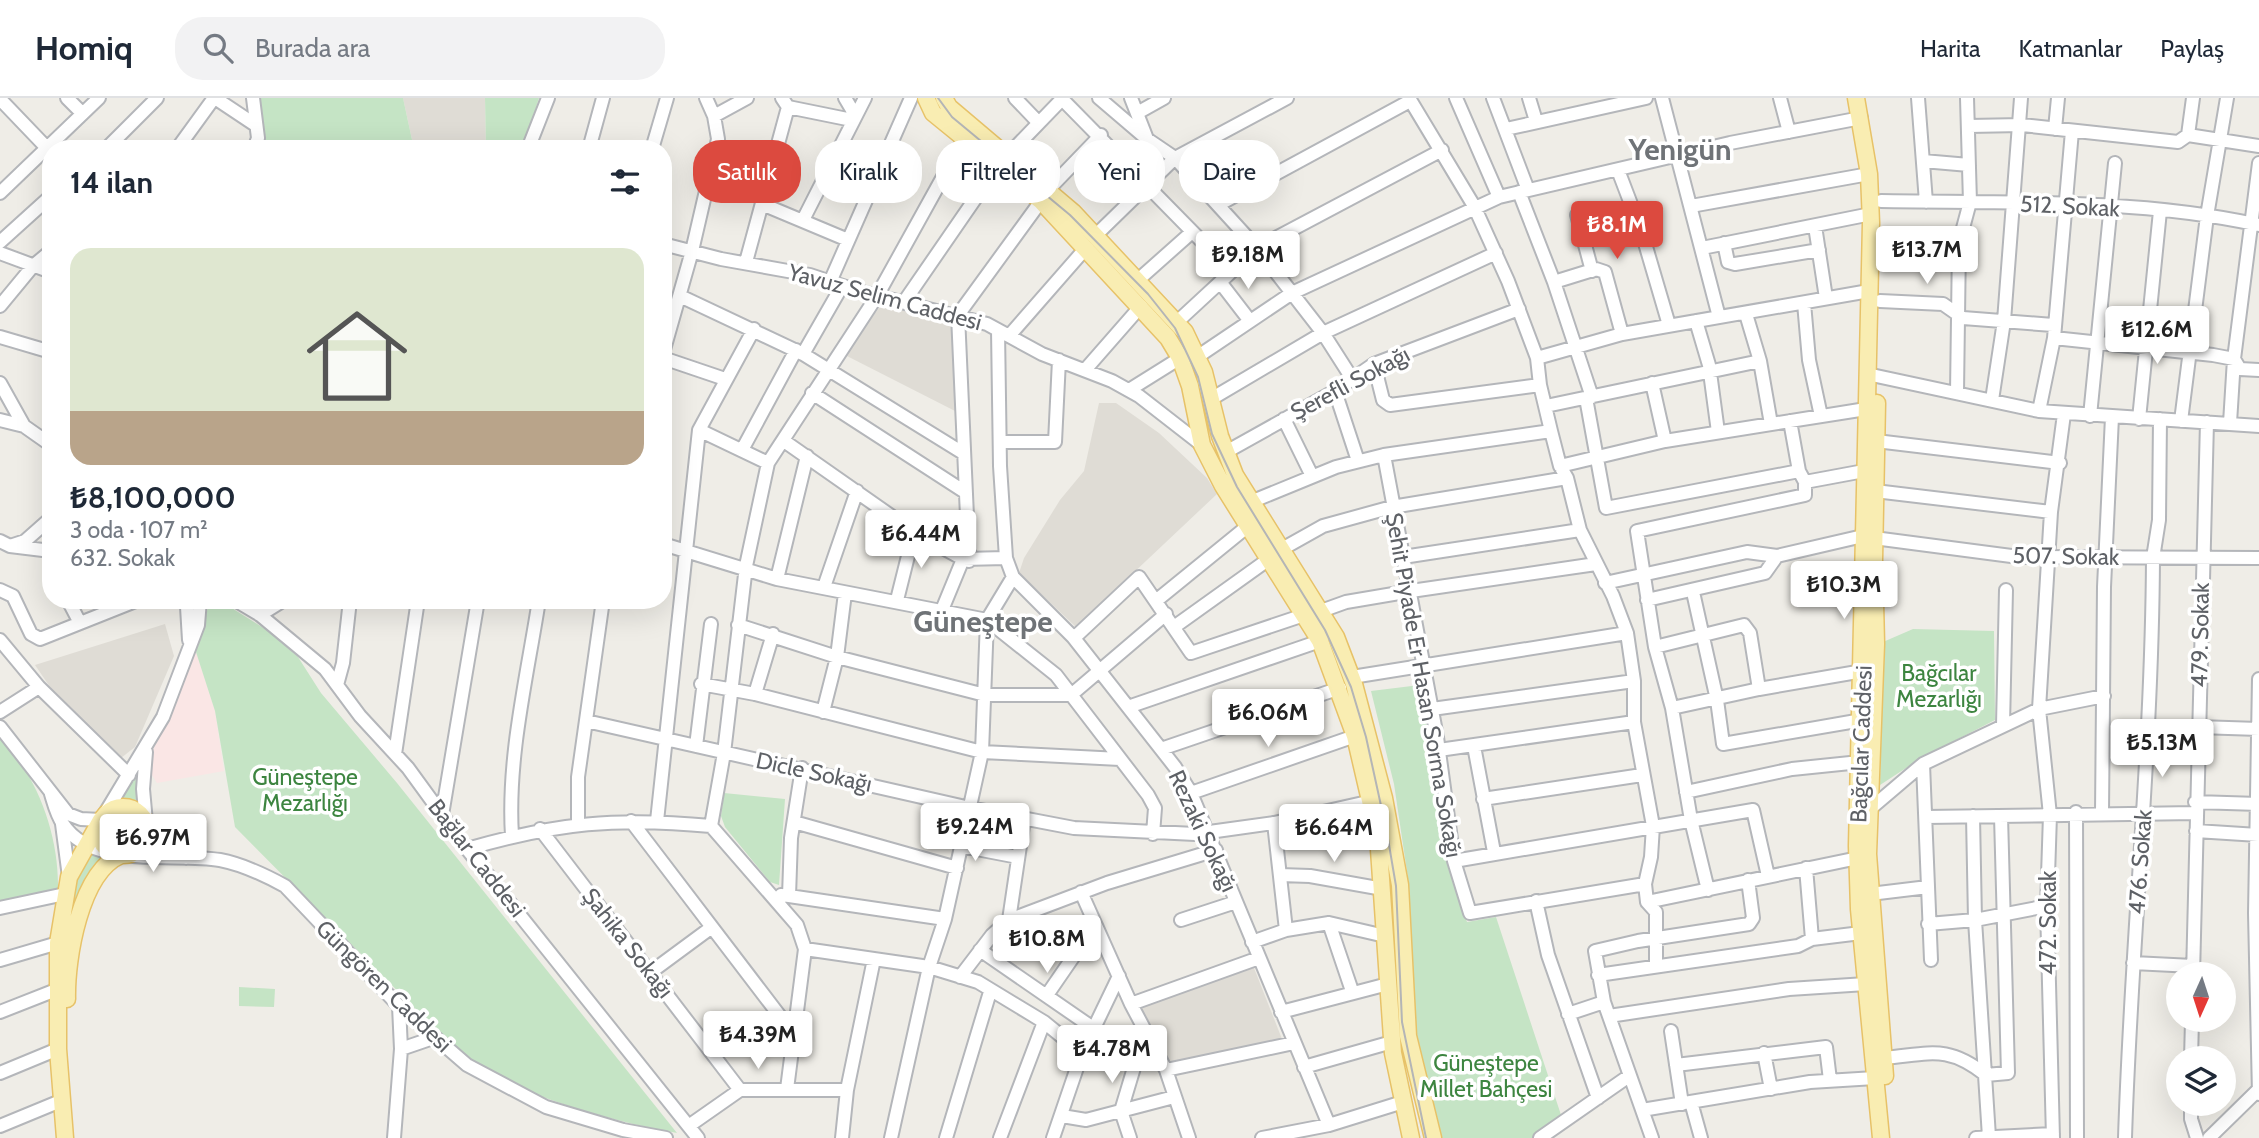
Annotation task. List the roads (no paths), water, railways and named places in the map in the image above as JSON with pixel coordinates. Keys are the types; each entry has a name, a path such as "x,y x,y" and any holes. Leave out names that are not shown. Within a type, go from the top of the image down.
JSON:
{"main road":[{"path":"926,98 933,113 964,139"},
{"path":"944,98 949,107 981,140"},
{"name":"Bağcılar Caddesi","path":"1856,98 1876,208 1873,375 1875,491 1868,537 1858,858 1861,933 1881,1138"},
{"name":"Bağcılar Caddesi","path":"1866,98 1881,251 1874,296"},
{"path":"1050,203 1085,249 1190,355 1190,386 1202,445 1248,526 1275,554 1321,611 1346,683 1374,750 1400,885 1408,1036 1433,1138"},
{"path":"1054,203 1096,236 1177,322 1210,399 1235,475 1253,501 1304,615 1346,683 1355,736 1372,801 1383,889 1392,1042 1411,1138"},
{"name":"Bağcılar Caddesi","path":"1873,375 1866,409 1864,471 1877,644 1870,809 1870,894 1892,1138"},
{"path":"65,1138 58,1049 57,990 58,943 65,894 69,877 87,842 101,820 120,807 135,810 145,822 147,830 143,846 137,851 121,855 104,865 90,888 71,946 67,990 73,1138"},
{"path":"101,820 101,842 106,849 121,855"}],"street":[{"path":"67,98 82,113"},
{"path":"53,140 99,98"},
{"path":"115,140 157,98"},
{"path":"184,140 215,98 254,124"},
{"path":"253,98 256,140"},
{"path":"532,140 548,98"},
{"path":"591,140 603,98"},
{"path":"655,140 667,98"},
{"path":"672,324 718,139 714,116 706,98"},
{"path":"714,116 747,98"},
{"path":"845,98 854,118"},
{"path":"803,220 865,98"},
{"path":"742,450 800,352 836,284 848,240 911,98"},
{"path":"1016,98 1037,121"},
{"path":"1020,140 1062,98 1106,140"},
{"path":"1099,98 1147,139 1175,158 1218,205 1256,248 1323,333 1353,380"},
{"path":"1131,98 1139,112 1147,139"},
{"path":"1139,112 1164,98"},
{"path":"1165,168 1175,158 1287,98"},
{"path":"1456,98 1499,197"},
{"path":"1493,98 1506,129 1523,191 1576,347 1589,398 1606,508 1802,477 1864,471"},
{"path":"1529,98 1536,121"},
{"path":"1506,129 1646,98"},
{"path":"1662,98 1719,317"},
{"path":"1780,98 1788,132"},
{"path":"1919,98 1927,202"},
{"path":"1957,393 1959,243 1970,202 1967,98"},
{"path":"1992,400 2004,321 2022,125 2021,98"},
{"path":"2055,129 2058,98"},
{"path":"2188,135 2193,98"},
{"path":"2181,421 2207,216 2227,98"},
{"path":"0,99 42,143"},
{"path":"1218,205 1410,99 1442,150 1474,206 1519,309 1537,358 1540,385 1551,431 1560,466 1567,478 1580,530 1626,633 1634,681 1634,722 1653,826 1651,857 1645,884 1647,902 1656,912 1656,965"},
{"path":"746,262 785,102 854,118"},
{"path":"1129,390 1250,321 1292,293 1474,206 1523,191 1861,118"},
{"path":"1969,126 2022,125 2178,142 2188,135 2259,146"},
{"path":"2039,411 2053,331 2072,131"},
{"path":"1060,178 1101,135"},
{"path":"710,826 724,753 746,566 768,463 877,296 964,139"},
{"path":"1177,322 1256,248 1442,150"},
{"path":"0,193 42,151"},
{"path":"1923,161 1969,164"},
{"path":"2090,416 2115,163"},
{"path":"2230,423 2234,359 2255,224 2259,163"},
{"path":"1618,170 1642,233 1669,325"},
{"path":"1691,206 1869,174"},
{"name":"512. Sokak","path":"1702,248 1815,226 1876,208 1927,202 2015,202 2112,207 2207,216 2255,224"},
{"path":"904,302 973,203"},
{"path":"942,610 966,560 958,315 1038,203"},
{"path":"1096,236 1129,203"},
{"path":"1165,203 1231,271"},
{"path":"0,242 42,204"},
{"path":"762,204 848,240"},
{"path":"2139,419 2160,211"},
{"path":"1577,215 1592,271"},
{"path":"1815,226 1826,298"},
{"path":"1138,280 1192,232"},
{"path":"1724,243 1728,262 1735,264 1819,250"},
{"path":"1881,251 1959,243"},
{"name":"Yavuz Selim Caddesi","path":"672,246 958,315 1129,390 1202,445"},
{"path":"1004,333 1085,249"},
{"path":"0,253 42,269"},
{"path":"1210,399 1323,333 1496,253"},
{"path":"0,306 42,258"},
{"path":"1554,282 1601,270 1606,276 1622,334"},
{"path":"1220,282 1250,321"},
{"path":"680,296 800,352 963,453"},
{"path":"1537,358 1622,334 1669,325 1746,314 1826,298 1874,296 1943,304 1959,315 2053,331 2098,344 2234,359 2241,369 2259,370"},
{"path":"1804,303 1809,360 1821,416"},
{"path":"1085,370 1141,306"},
{"name":"Şerefli Sokağı","path":"1226,452 1335,391 1374,364 1519,309"},
{"path":"1746,314 1760,361 1771,424"},
{"path":"1696,321 1709,370 1718,432"},
{"path":"657,821 699,430 754,329"},
{"name":"Rezaki Sokağı","path":"1004,333 1000,442 1006,558 1013,577 1074,638 1161,749 1191,793 1210,832 1252,942 1329,1125"},
{"path":"0,337 42,349"},
{"path":"672,358 725,379"},
{"path":"1000,442 1055,442 1059,360"},
{"path":"1546,407 1760,361"},
{"path":"1374,364 1383,400 1390,405 1540,385"},
{"path":"1873,375 2039,411 2259,426"},
{"path":"0,383 24,426"},
{"path":"1652,383 1665,441"},
{"path":"1335,391 1358,461"},
{"path":"812,393 965,492"},
{"path":"1560,466 1665,441 1866,409"},
{"name":"472. Sokak","path":"2053,1136 2047,906 2050,815 2039,709 2047,556 2064,414"},
{"path":"2102,813 2106,557 2112,417"},
{"path":"1284,419 1312,476"},
{"name":"476. Sokak","path":"2125,1138 2133,963 2145,813 2153,558 2159,520 2160,419"},
{"path":"0,420 24,426 42,439"},
{"path":"1709,890 1691,820 1672,708 1655,647 1637,531 1805,495 1790,421"},
{"name":"479. Sokak","path":"2193,962 2195,807 2207,422"},
{"path":"699,430 768,463"},
{"path":"1253,501 1312,476 1358,461 1551,431"},
{"path":"784,441 914,532 966,560 1006,558"},
{"path":"1876,441 2060,463"},
{"name":"Şehit Piyade Er Hasan Sorma Sokağı","path":"1384,455 1432,709 1454,861 1470,913 1536,901"},
{"path":"777,579 807,456"},
{"path":"1174,627 1275,554 1323,526 1392,507 1567,478"},
{"path":"824,587 857,491"},
{"path":"1875,491 2051,512"},
{"path":"4,546 32,535 42,526"},
{"path":"1157,600 1248,526"},
{"path":"1403,557 1580,530"},
{"path":"897,600 914,532"},
{"path":"32,535 42,545"},
{"path":"1605,583 1747,552 1777,556 1868,537"},
{"name":"507. Sokak","path":"1868,537 2019,557 2259,558"},
{"path":"4,546 42,550"},
{"path":"672,546 746,566 777,579 897,600 987,620 1056,675 1154,808 1153,834"},
{"path":"1647,600 1693,592 1765,573 1777,556"},
{"path":"1321,611 1346,602 1596,564"},
{"path":"891,1138 929,967 946,919 982,752 987,620 1013,577"},
{"path":"1074,638 1139,577 1191,653 1304,615"},
{"path":"0,590 13,596 35,638 40,639 116,609"},
{"path":"2003,726 2006,590"},
{"path":"1693,592 1717,700 1723,744 1862,720"},
{"path":"823,712 837,657 845,593"},
{"path":"72,609 80,624"},
{"path":"186,609 190,630 189,651"},
{"path":"0,727 68,814 82,819 101,820 163,717 198,625 199,609"},
{"path":"258,609 265,612 270,609"},
{"path":"337,685 343,663 349,609"},
{"path":"395,754 417,609"},
{"path":"442,815 476,609"},
{"path":"512,836 510,810 516,752 538,609"},
{"path":"578,825 578,778 602,609"},
{"name":"Bağlar Caddesi","path":"265,612 281,631 326,669 360,716 395,754 467,849 698,1138"},
{"path":"738,625 773,634 837,657 985,695 1071,695 1166,614"},
{"path":"696,746 701,684 711,624"},
{"path":"1655,647 1744,625 1750,633 1759,689"},
{"path":"1161,749 1346,683 1424,665 1626,633"},
{"path":"755,694 773,634"},
{"path":"0,640 39,687 129,775"},
{"path":"1128,707 1320,640"},
{"path":"1672,708 1759,689 1863,671"},
{"path":"2209,1138 2259,1091 2255,913 2259,679"},
{"path":"1432,709 1634,681"},
{"path":"701,684 755,694 982,752 1120,759"},
{"path":"0,712 39,687"},
{"path":"1870,809 1923,764 2039,709 2104,696"},
{"name":"Dicle Sokağı","path":"586,721 970,808 1074,828 1153,834 1210,832 1274,823 1372,801"},
{"path":"1439,750 1634,722"},
{"path":"2198,727 2257,729"},
{"path":"1191,793 1355,736"},
{"path":"151,738 144,769 145,822 188,859"},
{"path":"1474,746 1494,852"},
{"path":"1686,792 1792,769 1860,762"},
{"path":"1923,764 1931,960"},
{"path":"789,896 794,822 802,768"},
{"path":"1483,799 1642,775"},
{"path":"51,794 62,823 69,877"},
{"path":"1926,817 2050,815 2076,812 2145,813 2258,804"},
{"path":"1454,861 1494,852 1753,810 1768,876"},
{"path":"2076,812 2077,1138"},
{"path":"1973,816 1975,920 1986,1075 1983,1138 2053,1136"},
{"path":"1884,1058 1947,1052 1966,1059 1986,1075 2008,1073 2001,816"},
{"path":"1009,920 1024,819"},
{"path":"631,821 792,1032"},
{"path":"467,849 540,829 578,825 657,821 710,826 797,925 805,949 792,1032 787,1089"},
{"path":"794,822 957,868"},
{"name":"Güngören Caddesi","path":"62,823 72,835 108,854 220,860 285,886 399,1006 467,1065 546,1107 623,1130 666,1138"},
{"path":"1274,823 1286,930"},
{"name":"Şahika Sokağı","path":"540,829 740,1090"},
{"path":"2196,831 2258,840"},
{"path":"961,846 1018,857"},
{"path":"960,976 1009,920 1081,892 1216,850"},
{"path":"1647,902 1858,858"},
{"path":"1806,868 1812,939"},
{"path":"1280,875 1310,876 1383,889"},
{"path":"1652,1138 1604,1002 1595,951 1749,924 1753,918 1748,880"},
{"path":"1598,1098 1548,955 1536,901 1645,884"},
{"path":"1870,894 1928,887"},
{"path":"1081,892 1098,933 1166,1070 1189,1138"},
{"path":"769,893 946,919"},
{"path":"0,908 65,894"},
{"path":"1181,920 1236,902"},
{"path":"1928,924 1975,920 2047,906"},
{"path":"1329,923 1352,991"},
{"path":"1252,942 1286,930 1329,923 1385,936"},
{"path":"651,972 712,927"},
{"path":"1047,995 1080,947 1098,933"},
{"path":"1598,975 1798,947 1812,939 1861,933"},
{"path":"0,960 58,943"},
{"path":"805,949 929,967 978,982 990,992 1044,1022 1082,1053"},
{"path":"980,950 1093,1028"},
{"path":"1132,1004 1259,958"},
{"path":"842,1138 847,1090 874,959"},
{"path":"2133,963 2166,967"},
{"path":"1053,1138 1082,1053 1119,976"},
{"path":"1281,1012 1352,991 1388,984"},
{"path":"1609,1016 1789,989 1866,984"},
{"path":"0,1012 57,990"},
{"path":"946,1138 990,992"},
{"path":"1568,1014 1604,1002"},
{"path":"394,1138 401,1049 399,1006"},
{"path":"1000,1138 1044,1022"},
{"path":"1130,1138 1121,1111 1145,1031"},
{"path":"1671,1031 1686,1103 1701,1138"},
{"path":"401,1049 433,1038"},
{"path":"1166,1070 1294,1042"},
{"path":"1304,1067 1392,1042"},
{"path":"1676,1065 1826,1047 1830,1080"},
{"path":"0,1073 58,1049"},
{"path":"1764,1054 1771,1089"},
{"path":"1540,1138 1629,1076"},
{"path":"1642,1110 1830,1080 1875,1077"},
{"path":"690,1125 740,1090 847,1090"},
{"path":"1062,1116 1086,1120 1174,1097"},
{"path":"0,1126 63,1100"},
{"path":"1262,1138 1329,1125 1403,1102"},
{"path":"2191,1116 2197,1138"},
{"path":"2224,1124 2227,1138"}],"tram line":[{"path":"938,98 952,117 1070,215 1148,294 1175,328 1198,377 1212,434 1237,487 1325,630 1351,687 1366,737 1387,833 1396,886 1402,1022 1426,1138"}],"district":[{"name":"Yenigün","path":"1680,149"},
{"name":"Güneştepe","path":"983,621"}],"park label":[{"name":"Bağcılar Mezarlığı","path":"1939,686"},
{"name":"Güneştepe Mezarlığı","path":"305,790"},
{"name":"Güneştepe Millet Bahçesi","path":"1486,1076"}]}
